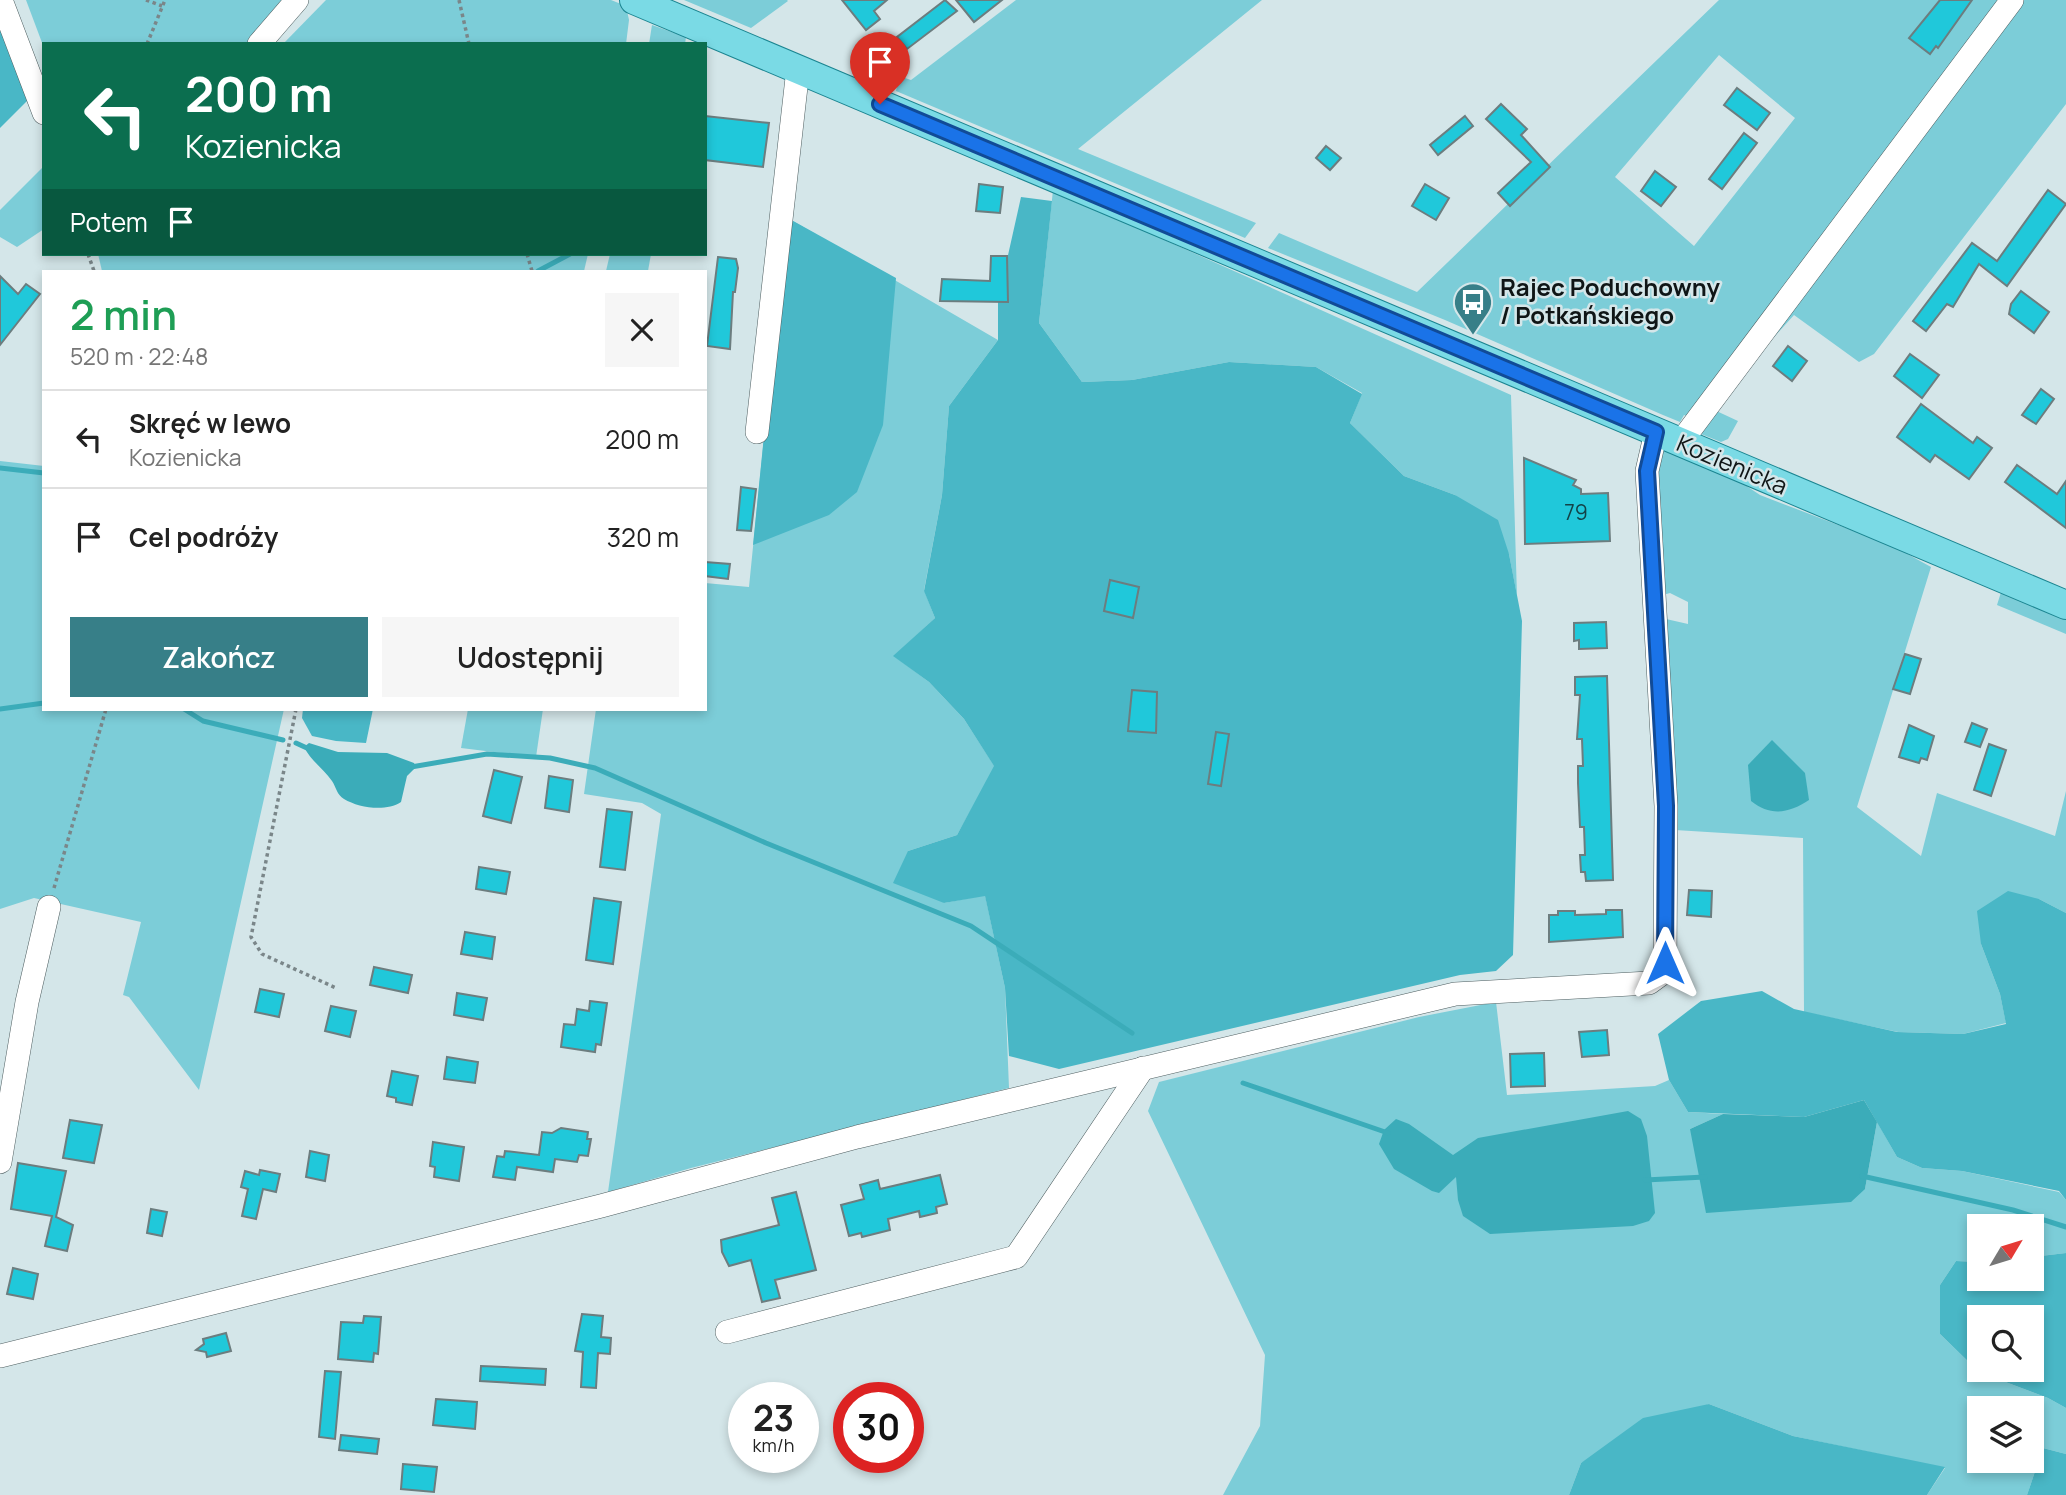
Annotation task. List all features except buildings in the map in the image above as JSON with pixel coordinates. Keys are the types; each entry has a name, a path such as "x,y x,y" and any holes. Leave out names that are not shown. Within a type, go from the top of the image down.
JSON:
{"main road":[{"name":"Kozienicka","path":"647,3 797,69 2066,605"}],"street":[{"path":"1,0 42,108"},
{"path":"261,42 297,0"},
{"path":"0,1356 601,1206 857,1137 1455,994 1649,983 1660,975 1665,963 1666,806 1647,471 1668,438 2012,0"},
{"path":"757,432 797,69"},
{"path":"0,1162 27,1002 48,907"},
{"path":"727,1332 1016,1257 1143,1068"}],"path":[{"path":"146,0 162,6"},
{"path":"149,42 165,0"},
{"path":"459,0 469,42"},
{"path":"48,907 105,711"},
{"path":"296,711 251,937 262,954 337,988"}],"shaded area":[{"path":"26,0 291,0 256,42 42,43"},
{"path":"326,0 611,0 626,6 629,20 626,42 285,42"},
{"path":"684,0 787,0 788,1 751,28"},
{"path":"1016,0 1262,0 1078,149 1256,223 1245,238 896,91 899,76 911,80"},
{"path":"1719,0 2066,0 2066,104 1874,354 1859,362 1794,315 1710,408 1738,421 1728,439 1721,442 1696,432 1696,419 1684,415 1680,422 1445,320 1268,248 1279,233 1417,292","holes":["1719,55 1795,118 1694,246 1615,177"]},
{"path":"0,18 30,98 0,128"},
{"path":"652,25 686,37 685,42 649,42"},
{"path":"42,168 42,230 17,247 0,237 0,210"},
{"path":"1053,190 1511,395 1517,596 1509,554 1455,495 1404,476 1350,423 1362,393 1316,367 1229,362 1132,380 1082,382 1039,323"},
{"path":"1021,197 1052,201 1039,323 1082,382 1132,380 1229,362 1316,367 1362,394 1350,423 1404,476 1455,495 1498,520 1509,554 1522,621 1513,955 1496,971 1460,975 1059,1069 1009,1056 1005,988 985,896 944,903 893,883 908,851 957,835 994,766 964,719 929,682 893,656 935,618 924,591 942,495 949,406 998,340 998,300"},
{"path":"786,217 998,340 949,406 942,495 924,590 935,618 894,656 929,682 964,719 995,767 957,835 908,851 944,903 985,895 1005,988 1009,1088 691,1168 608,1192 661,814 642,803 584,794 596,711 707,711 707,583 749,587"},
{"path":"786,217 896,278 883,425 857,492 829,515 753,545"},
{"path":"98,256 588,256 584,270 102,270"},
{"path":"610,256 651,256 648,270 606,270"},
{"path":"1667,447 1730,475 1760,495 1893,546 1931,567 1857,807 1921,856 1937,793 2055,836 2066,791 2066,913 2039,899 1981,944 2000,994 2006,1023 1963,1034 1898,1032 1804,1012 1803,838 1675,830 1666,619 1688,624 1688,602 1670,593 1663,595 1657,466 1658,456"},
{"path":"0,461 42,466 42,711 284,711 199,1090 129,997 123,995 141,922 34,898 0,909"},
{"path":"2002,589 2066,616 2066,634 1997,605"},
{"path":"303,711 373,711 366,743 312,736 302,718"},
{"path":"468,711 543,711 536,757 461,748"},
{"path":"1772,740 1805,773 1809,800 1787,810 1773,811 1751,801 1748,765"},
{"path":"309,743 338,752 387,753 414,763 416,767 407,776 401,802 388,807 365,807 340,795 304,747"},
{"path":"2008,891 2039,899 2066,913 2066,1200 2059,1191 1962,1171 1922,1168 1897,1157 1864,1100 1804,1117 1688,1112 1669,1080 1658,1034 1701,1001 1762,991 1794,1009 1897,1032 1963,1034 2006,1024 2000,994 1981,944 1977,911"},
{"path":"1496,1002 1507,1095 1655,1086 1669,1080 1688,1112 1723,1114 1690,1129 1865,1189 1877,1122 1897,1157 1922,1168 1962,1171 2059,1192 2066,1200 2066,1253 2044,1256 2044,1214 1967,1214 1967,1261 1956,1261 1940,1285 1940,1334 1967,1360 1967,1382 2006,1382 2043,1396 1967,1396 1967,1473 2034,1473 2027,1495 1927,1495 1945,1468 1793,1436 1709,1404 1581,1463 1569,1495 1223,1495 1260,1426 1265,1355 1148,1111 1159,1082 1419,1017"},
{"path":"1864,1100 1877,1122 1865,1189 1851,1202 1706,1213 1690,1129 1723,1114 1804,1117"},
{"path":"1628,1111 1641,1119 1647,1136 1655,1213 1649,1221 1633,1226 1490,1234 1463,1216 1456,1177 1439,1193 1432,1191 1394,1169 1379,1144 1384,1130 1396,1119 1409,1124 1453,1155 1478,1138"},
{"path":"2066,1253 2066,1408 2044,1396 2006,1382 2044,1382 2044,1305 1967,1305 1967,1360 1940,1334 1940,1285 1956,1261 1967,1261 1967,1292 2044,1292 2044,1256"},
{"path":"2044,1396 2066,1408 2066,1454 2044,1448"},
{"path":"1709,1404 1793,1436 1945,1467 1927,1495 1569,1495 1581,1463 1643,1418"},
{"path":"2044,1448 2066,1454 2066,1495 2027,1495 2034,1473 2044,1473"}],"waterway":[{"path":"540,270 566,256"},
{"path":"0,468 42,473"},
{"path":"0,709 42,703"},
{"path":"187,711 203,721 283,740"},
{"path":"296,743 309,749"},
{"path":"411,767 487,754 550,758 595,768 766,843 971,926 1132,1033"},
{"path":"1243,1083 1388,1133"},
{"path":"1862,1176 2013,1210 2066,1227"},
{"path":"1645,1180 1705,1177"}],"place":[{"name":"Rajec Poduchowny / Potkańskiego","path":"1473,336"}],"route":[{"path":"880,104 1656,432 1647,471 1666,806 1665,963"}]}
